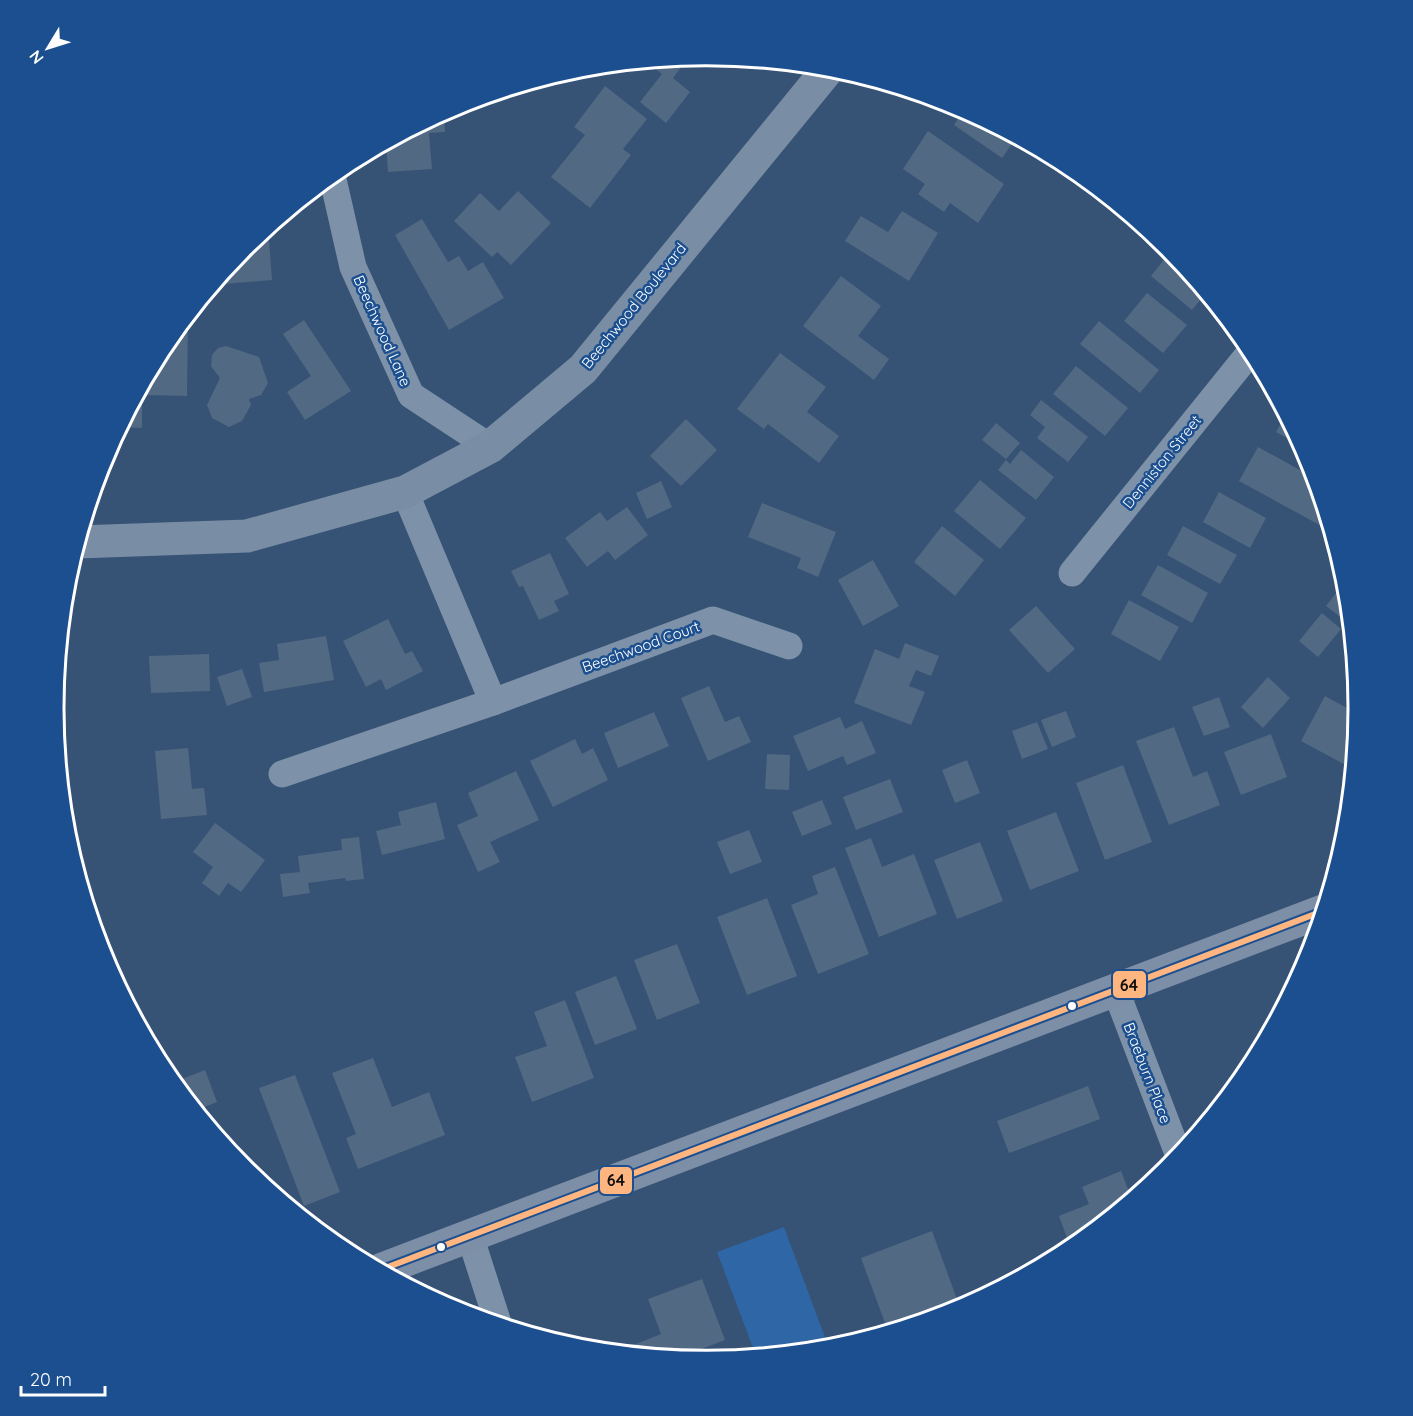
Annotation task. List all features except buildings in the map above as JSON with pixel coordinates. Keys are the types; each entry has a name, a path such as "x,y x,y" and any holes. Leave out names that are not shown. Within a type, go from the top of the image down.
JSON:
{"main road":[{"name":"Beechwood Boulevard","path":"86,542 247,536 405,492 490,447 583,369 822,76"},
{"path":"390,1266 1313,916"}],"street":[{"name":"Beechwood Lane","path":"334,185 353,267 411,395 490,447"},
{"name":"Denniston Street","path":"1072,573 1245,359"},
{"path":"405,492 493,702"},
{"name":"Beechwood Court","path":"282,774 493,702 713,620 789,646"},
{"name":"Braeburn Place","path":"1116,991 1175,1146"},
{"path":"470,1236 495,1314"}],"shaded area":[{"path":"784,1227 826,1339 753,1349 717,1252"}],"transit line":[{"name":"64","path":"390,1266 1314,914"}]}
